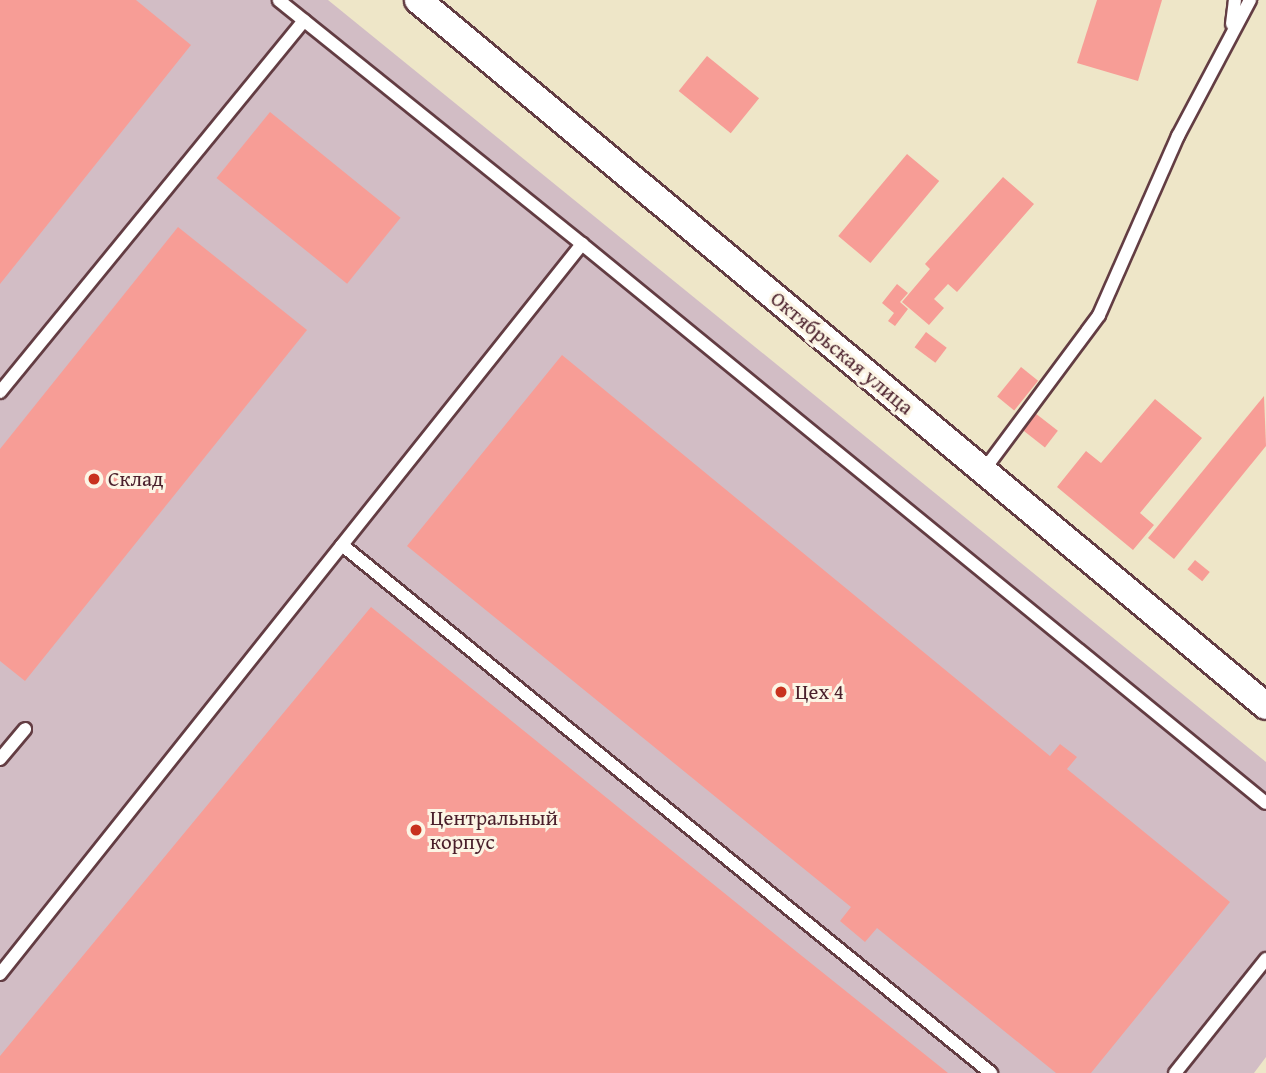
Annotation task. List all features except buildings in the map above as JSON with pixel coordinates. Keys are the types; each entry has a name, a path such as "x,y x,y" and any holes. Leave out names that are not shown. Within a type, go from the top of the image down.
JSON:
{"street":[{"name":"Октябрьская улица","path":"418,0 1266,706"}],"lane":[{"path":"279,0 1266,803"},
{"path":"1232,27 1235,0"},
{"path":"984,470 1099,315 1232,27 1250,0"},
{"path":"0,392 304,20"},
{"path":"0,974 582,244"},
{"path":"342,545 991,1073"},
{"path":"0,759 25,729"},
{"path":"1175,1073 1266,959"}],"shaded area":[{"path":"0,0 328,0 1266,762 1266,1057 1254,1073 0,1073"}],"place":[{"name":"Склад","path":"94,479"},
{"name":"Цех 4","path":"781,692"},
{"name":"Центральный корпус","path":"416,830"}]}
